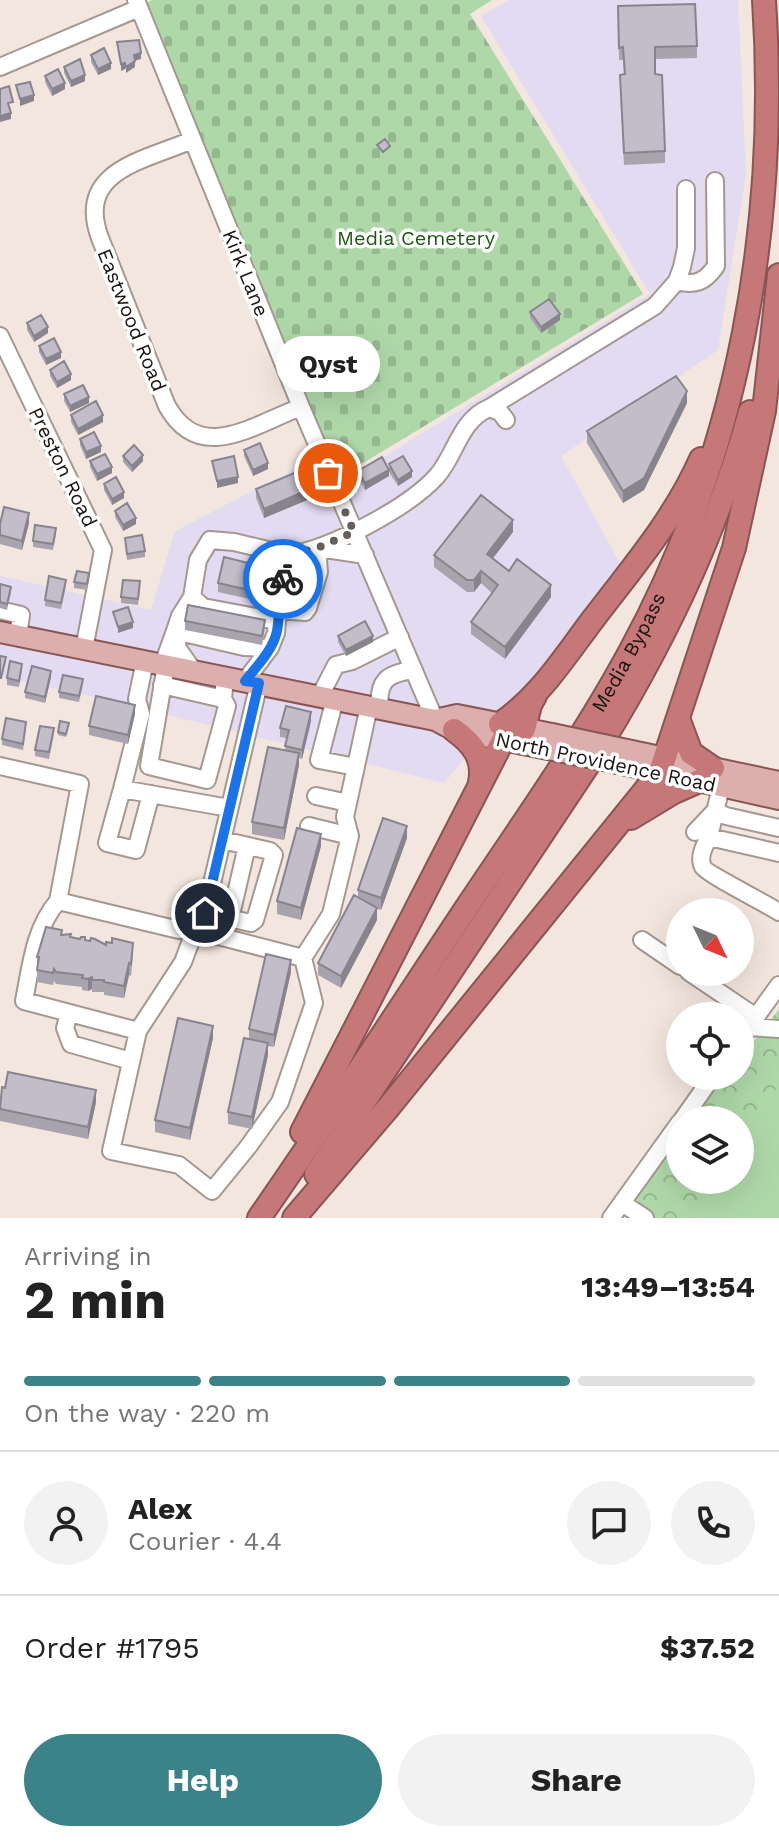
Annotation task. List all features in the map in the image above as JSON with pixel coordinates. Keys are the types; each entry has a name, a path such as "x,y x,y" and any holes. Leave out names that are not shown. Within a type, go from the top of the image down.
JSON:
{"highway":[{"name":"Media Bypass","path":"259,1218 570,753 631,651 667,579 698,505 723,428 743,349 757,270 768,150 764,0"},
{"name":"Media Bypass","path":"285,1218 588,765 657,649 703,550 732,473 755,394 779,274"},
{"path":"294,1218 388,1108 663,765 734,548 764,411 779,274"},
{"path":"251,1218 304,1128 479,788 524,737 535,696 673,511 705,451 743,349"},
{"path":"603,842 634,816 674,792 711,779 691,753 679,721"},
{"path":"444,725 465,738 478,754 479,788"}],"main road":[{"name":"North Providence Road","path":"9,634 84,649 159,669 193,670 444,725 622,756 779,799"},
{"name":"North Providence Road","path":"711,779 779,782"}],"street":[{"path":"0,67 138,4"},
{"name":"Kirk Lane","path":"138,4 354,532 414,670 444,725"},
{"name":"Eastwood Road","path":"192,140 119,170 103,183 94,201 93,221 167,406 184,429 213,439 301,407"},
{"path":"677,281 700,283 716,266 715,181"},
{"path":"174,772 136,850 107,843 141,714 137,699 159,669 180,616 192,597 198,560 210,540 234,542 289,555 317,548 354,532 425,487 446,463 477,413 655,306 677,281 686,248 686,189"},
{"name":"Preston Road","path":"0,336 103,550 84,649"},
{"path":"489,408 500,412 506,420"},
{"path":"317,548 365,555"},
{"path":"192,597 203,607 278,616 305,612 319,572 317,548"},
{"path":"223,699 249,681 270,648 276,633 289,555"},
{"path":"0,610 21,615 9,634"},
{"path":"175,631 244,647 270,648"},
{"path":"175,631 178,649 193,670"},
{"path":"356,767 319,760 327,698 336,665 352,661 400,637"},
{"path":"159,669 223,699 227,706 207,780 149,766 159,669"},
{"path":"249,681 229,808 205,913 183,962 138,1031 111,1151 179,1165 212,1191 280,1102 314,1003 303,958 331,914 350,836 345,817 378,693 396,672 414,670"},
{"path":"0,766 80,784 63,903 47,914 37,938 24,1001 138,1031"},
{"path":"711,779 744,833 701,859 702,866 708,874 779,912"},
{"path":"122,789 229,808"},
{"path":"316,796 348,803"},
{"path":"309,826 350,836"},
{"path":"205,913 251,923 255,920 274,855 270,851 222,840"},
{"path":"230,919 247,846"},
{"path":"63,903 179,930 195,930 303,958"},
{"path":"642,940 666,956"},
{"path":"754,1019 779,985"},
{"path":"704,986 721,1002"},
{"path":"69,1013 65,1028 71,1044 131,1061"},
{"path":"754,1027 779,1029"},
{"path":"611,1218 666,1142"},
{"path":"622,1203 645,1218"}],"shaded area":[{"path":"509,0 738,0 746,174 718,350 561,456 621,565 517,697 444,783 91,696 0,677 0,576 151,610 175,531 317,458 339,484 650,294 481,16"}],"green space":[{"name":"Media Cemetery","path":"152,0 492,0 470,14 643,294 335,480 145,4"},
{"path":"779,1009 779,1218 652,1218 640,1210 633,1200 666,1154 666,1194 754,1194 754,1106 703,1106 715,1090 754,1090 754,1041"},
{"path":"779,1085 779,1218 697,1218 690,1213 703,1194 754,1194 754,1121"}],"building":[{"path":"695,4 697,46 655,47 655,74 662,75 665,151 624,153 620,75 625,74 623,47 619,48 618,6"},
{"path":"139,40 141,53 134,55 135,61 126,67 125,63 121,64 117,42"},
{"path":"104,48 111,63 98,69 91,55"},
{"path":"80,59 85,75 71,81 64,67"},
{"path":"58,69 65,83 52,89 45,76"},
{"path":"30,82 34,95 20,99 16,85"},
{"path":"9,86 13,102 8,103 11,113 0,116 0,89"},
{"path":"385,139 390,146 383,152 377,145"},
{"path":"549,299 560,314 541,327 530,312"},
{"path":"41,315 48,327 34,336 27,323"},
{"path":"54,338 61,352 46,359 39,346"},
{"path":"64,361 71,374 57,382 50,370"},
{"path":"676,376 687,391 644,478 623,491 587,431"},
{"path":"83,385 89,397 70,406 64,394"},
{"path":"96,401 103,415 78,429 71,415"},
{"path":"94,432 101,446 86,452 80,439"},
{"path":"260,443 268,463 253,470 244,450"},
{"path":"134,445 143,455 132,466 123,456"},
{"path":"105,454 112,467 97,474 90,461"},
{"path":"234,456 238,477 217,481 212,461"},
{"path":"403,456 412,471 398,480 389,464"},
{"path":"382,457 389,470 365,483 358,471"},
{"path":"304,469 312,488 264,509 256,489"},
{"path":"116,477 124,492 112,499 104,484"},
{"path":"481,495 513,520 487,554 509,571 517,559 551,585 505,647 471,622 498,585 481,571 474,580 467,580 434,555"},
{"path":"127,503 136,518 123,525 115,511"},
{"path":"4,507 29,513 22,541 0,535"},
{"path":"35,525 56,528 53,544 33,541"},
{"path":"142,535 145,551 127,554 125,538"},
{"path":"224,557 264,567 258,592 218,583"},
{"path":"77,571 89,573 87,584 74,582"},
{"path":"49,576 66,580 61,603 45,600"},
{"path":"123,580 140,581 138,599 121,597"},
{"path":"0,584 11,587 7,604 0,602"},
{"path":"188,605 265,620 262,636 185,621"},
{"path":"128,607 133,622 118,627 113,612"},
{"path":"365,621 373,636 346,650 338,636"},
{"path":"0,656 6,657 1,678 0,678"},
{"path":"10,661 22,664 19,681 7,678"},
{"path":"32,666 51,671 45,697 25,692"},
{"path":"63,675 83,679 79,696 59,692"},
{"path":"96,696 135,705 128,735 89,726"},
{"path":"286,706 311,712 302,750 285,746 289,730 280,728"},
{"path":"6,718 26,722 23,744 2,739"},
{"path":"60,721 69,723 66,734 58,732"},
{"path":"40,726 54,728 49,752 35,750"},
{"path":"268,747 299,753 284,828 252,822"},
{"path":"383,818 407,826 381,898 358,890"},
{"path":"297,828 321,834 301,908 277,901"},
{"path":"354,895 377,908 341,976 318,963"},
{"path":"46,927 62,930 61,935 71,934 70,937 85,937 90,941 91,938 106,945 106,942 112,943 112,938 133,943 124,986 92,980 92,977 82,978 83,975 56,972 54,969 53,973 37,970 37,957"},
{"path":"266,954 291,960 274,1035 249,1029"},
{"path":"178,1018 213,1026 190,1128 155,1120"},
{"path":"244,1038 268,1043 252,1117 228,1112"},
{"path":"8,1072 96,1090 88,1127 0,1109 2,1087 5,1088"}],"way so far":[{"path":"283,579 289,555 317,548 354,532 328,473"}],"place":[{"name":"Qyst","path":"328,473"}],"route":[{"path":"205,913 259,683 245,681 265,656 276,633 283,579"}]}
